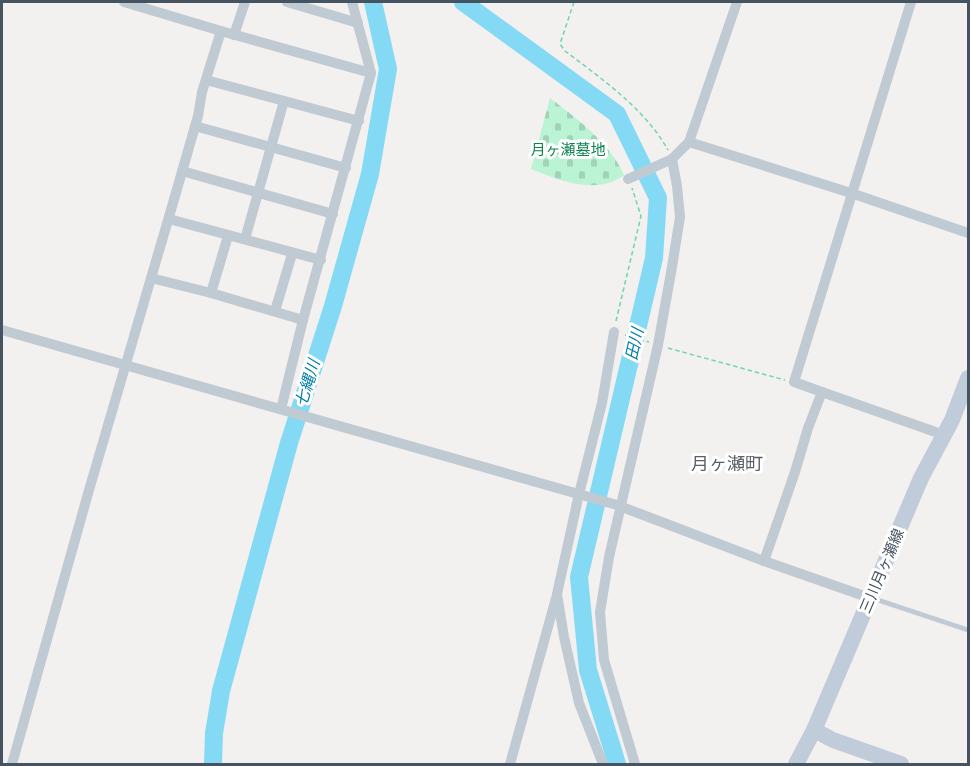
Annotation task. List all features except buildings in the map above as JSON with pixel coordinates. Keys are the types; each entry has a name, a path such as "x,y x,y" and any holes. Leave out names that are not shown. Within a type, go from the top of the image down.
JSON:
{"main road":[{"name":"三川月ヶ瀬線","path":"796,765 814,730 921,478 944,435 969,378"},
{"path":"814,730 833,740 901,765"}],"street":[{"path":"124,2 371,73"},
{"path":"234,35 245,2"},
{"path":"287,2 358,22"},
{"path":"283,409 303,320 371,73 352,2"},
{"path":"629,178 671,160 689,142 737,2"},
{"path":"911,2 794,382 944,435"},
{"path":"12,765 221,31"},
{"path":"206,80 359,121"},
{"path":"245,239 284,101"},
{"path":"195,126 346,168"},
{"path":"689,142 969,233"},
{"path":"635,765 604,660 600,612 619,506 656,344 680,217 677,186 671,160"},
{"path":"182,171 333,214"},
{"path":"169,219 321,260"},
{"path":"211,293 228,236"},
{"path":"275,311 292,254"},
{"path":"151,278 303,320"},
{"path":"2,330 619,506 870,598"},
{"path":"510,765 557,594 602,403 615,332"},
{"path":"764,561 795,472 807,428 822,392"},
{"path":"557,594 579,703 603,765"}],"lane":[{"path":"870,598 969,630"}],"path":[{"path":"574,2 560,44 565,51 606,82 645,119 658,135 671,160"},
{"path":"629,178 641,216 615,332 794,382"}],"green space":[{"name":"月ヶ瀬墓地","path":"550,98 601,141 624,175 613,181 590,185 553,178 531,169"}],"waterway":[{"name":"七縄川","path":"213,764 214,733 221,691 289,443 333,306 370,174 388,69 373,2"},
{"name":"田川","path":"463,2 617,114 658,198 654,258 579,577 588,670 617,764"}],"district":[{"name":"月ヶ瀬町","path":"727,464"}]}
